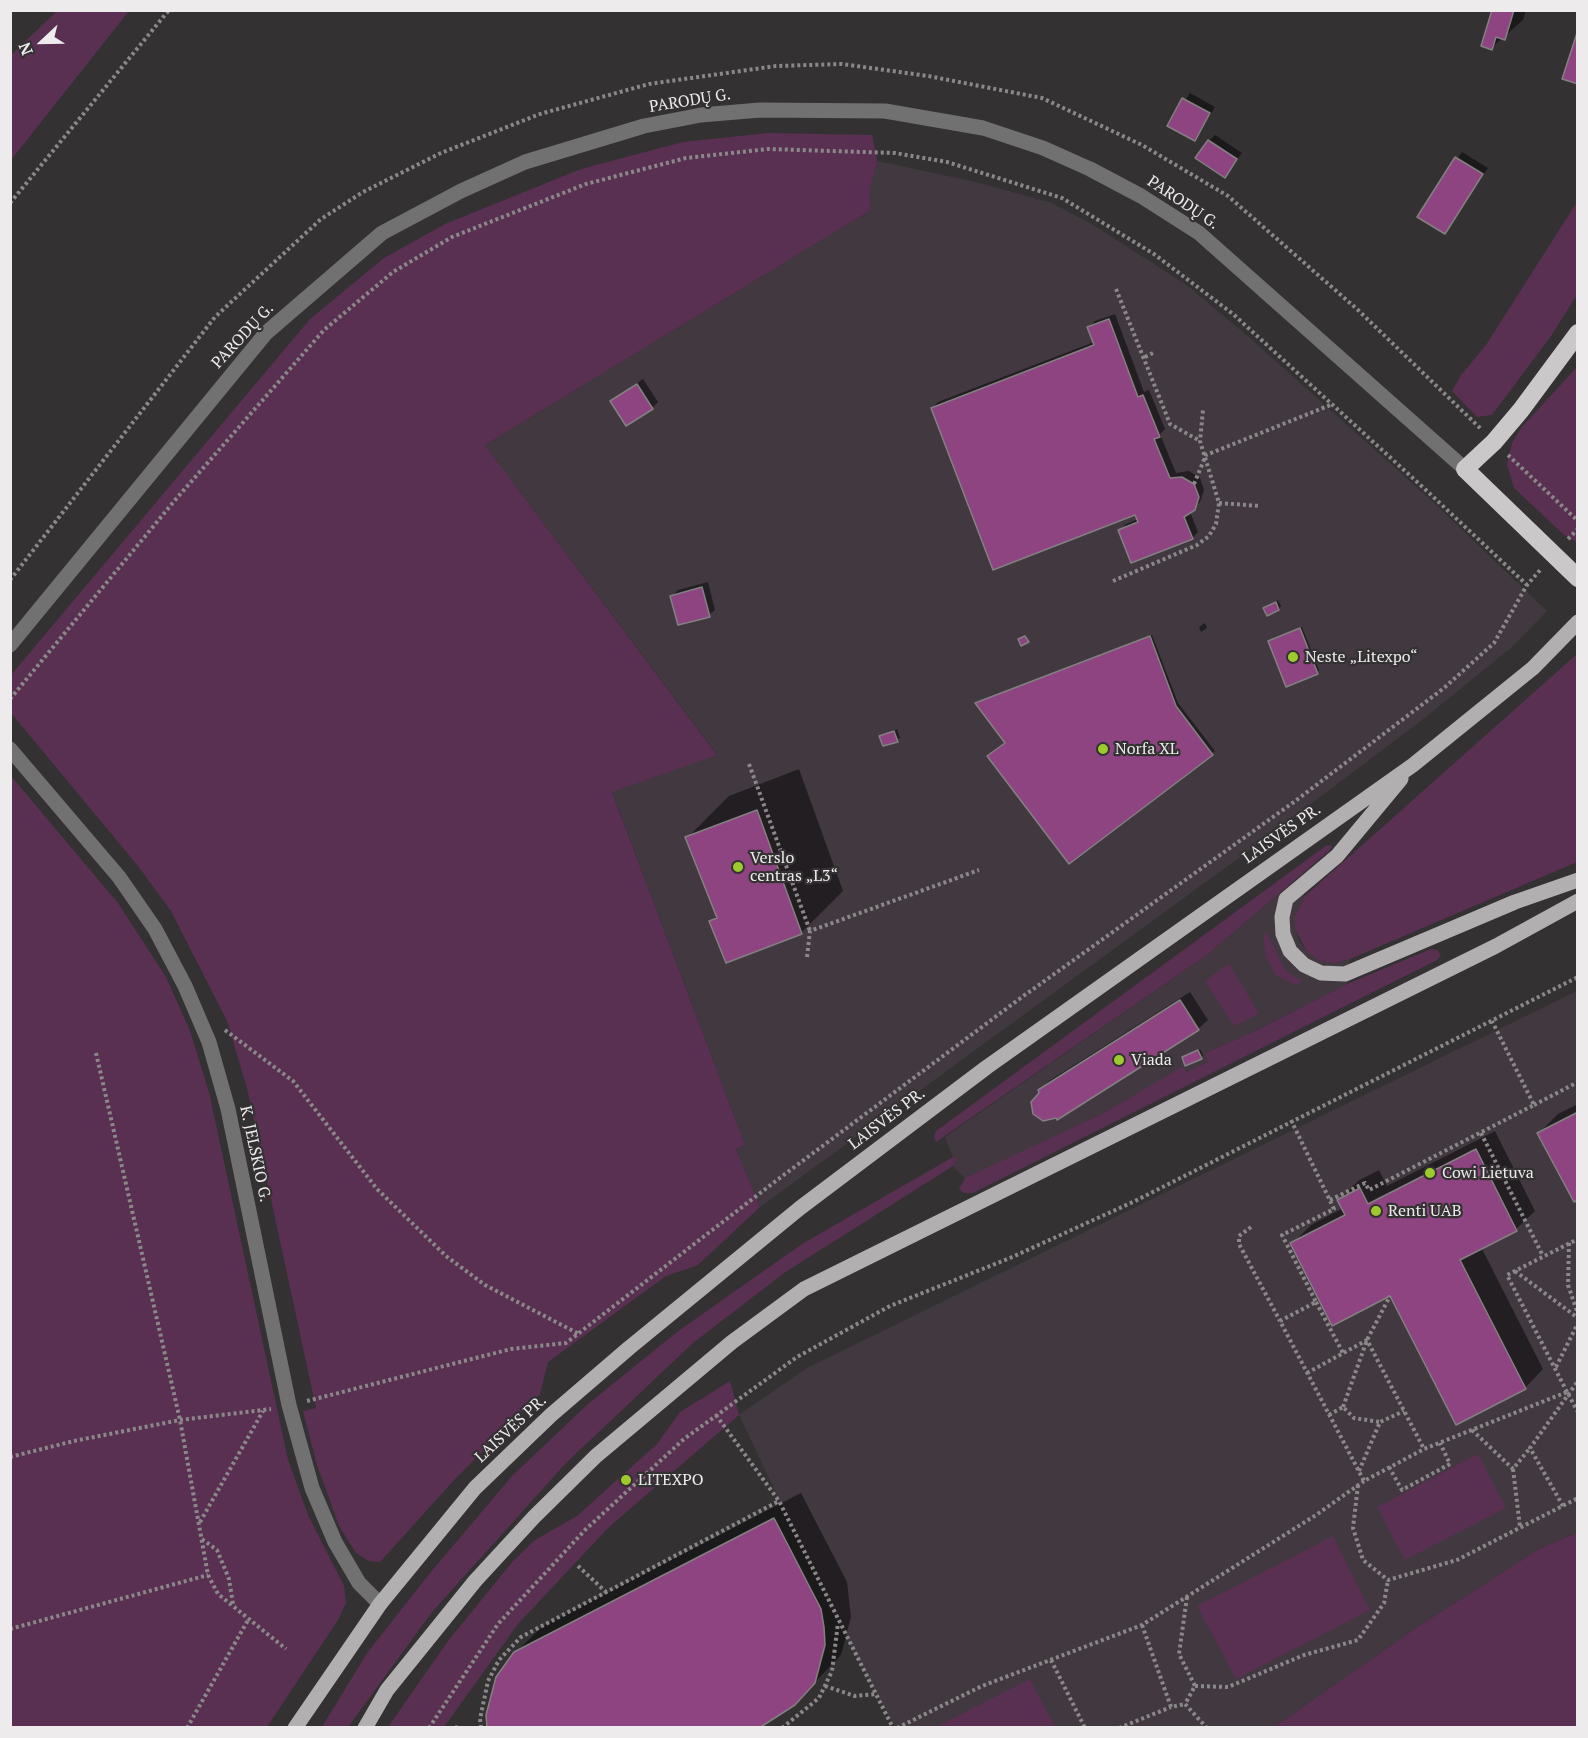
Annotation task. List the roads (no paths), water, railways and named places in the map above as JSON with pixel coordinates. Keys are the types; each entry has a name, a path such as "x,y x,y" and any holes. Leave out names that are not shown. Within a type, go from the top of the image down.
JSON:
{"highway":[{"path":"1578,333 1494,442 1465,469 1578,578"}],"main road":[{"name":"LAISVĖS PR.","path":"295,1728 380,1604 475,1488 551,1415 800,1208 987,1066 1413,765 1533,668 1578,621"},
{"path":"1413,765 1337,856 1286,899 1282,917 1283,933 1290,951 1304,965 1321,974 1345,974 1515,902 1578,880"},
{"path":"365,1728 387,1690 468,1590 541,1509 596,1456 732,1342 804,1289 1496,946 1578,901"}],"street":[{"name":"PARODŲ G.","path":"10,645 266,333 382,233 460,191 525,162 644,126 701,115 760,110 885,111 983,128 1043,147 1141,196 1200,233 1465,469"},
{"name":"K. JELSKIO G.","path":"10,749 119,877 155,929 209,1042 228,1109 289,1405 312,1488 335,1542 359,1583 380,1604"}],"place":[{"name":"Neste „Litexpo“","path":"1293,657"},
{"name":"Norfa XL","path":"1103,749"},
{"name":"Verslo centras „L3“","path":"738,867"},
{"name":"Viada","path":"1119,1060"},
{"name":"Cowi Lietuva","path":"1430,1173"},
{"name":"Renti UAB","path":"1376,1211"},
{"name":"LITEXPO","path":"626,1480"}]}
